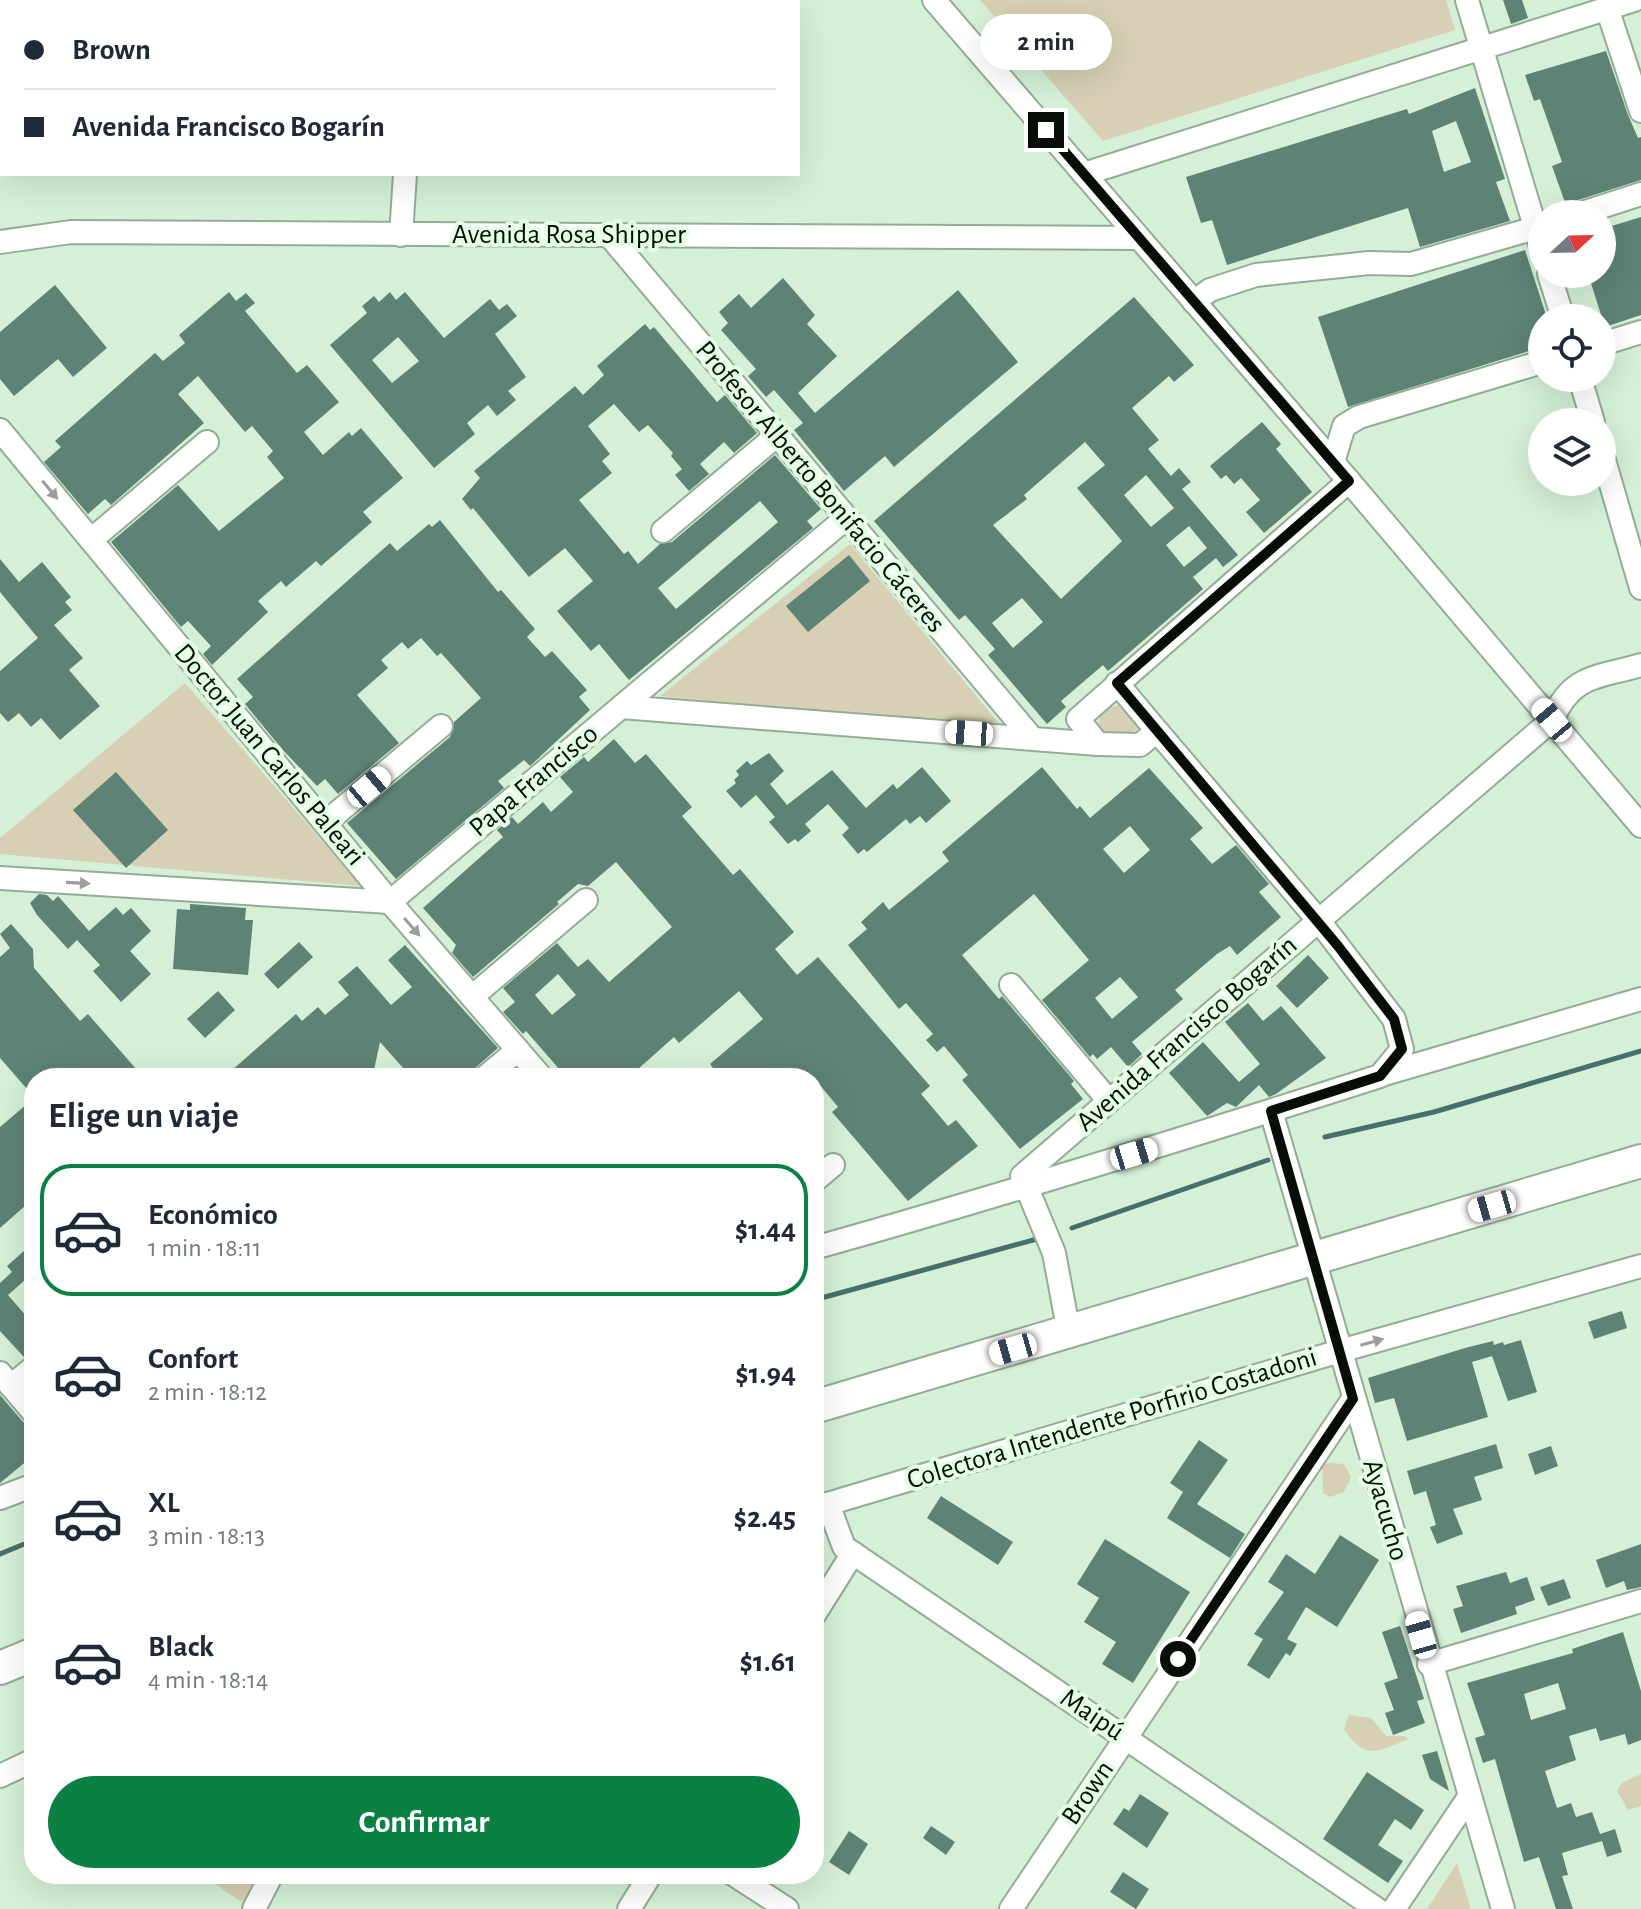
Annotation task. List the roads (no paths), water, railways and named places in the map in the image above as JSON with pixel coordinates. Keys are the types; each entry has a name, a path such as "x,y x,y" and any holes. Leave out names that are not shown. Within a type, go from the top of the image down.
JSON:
{"highway":[{"path":"824,1404 1641,1161"},
{"path":"0,1668 24,1658"}],"street":[{"path":"934,0 1333,462 1641,826"},
{"path":"1467,0 1530,200"},
{"path":"1084,174 1634,0"},
{"path":"1607,8 1641,111"},
{"path":"401,235 405,176"},
{"path":"1616,202 1641,194"},
{"path":"1194,302 1210,290 1256,275 1369,263 1411,264 1528,230"},
{"name":"Avenida Rosa Shipper","path":"0,242 71,232 1139,238"},
{"name":"Profesor Alberto Bonifacio Cáceres","path":"608,234 845,519 1043,739"},
{"path":"1616,340 1641,332"},
{"path":"1333,462 1344,426 1359,417 1528,366"},
{"name":"Doctor Juan Carlos Paleari","path":"0,430 390,902 533,1068"},
{"path":"663,531 776,436"},
{"path":"91,540 207,442"},
{"path":"1043,739 1078,719 1349,481"},
{"path":"1614,496 1641,588"},
{"path":"621,707 845,519"},
{"path":"1380,1076 1402,1049 1400,1032 1394,1019 1319,921 1552,720 1562,696 1579,683 1641,665"},
{"name":"Avenida Francisco Bogarín","path":"1025,1189 1022,1176 1319,921 1117,683"},
{"name":"Papa Francisco","path":"390,902 621,707 1098,744 1140,745 1157,731"},
{"path":"1078,719 1098,744"},
{"path":"325,823 441,726"},
{"path":"0,878 390,902"},
{"path":"473,996 586,900"},
{"path":"1011,985 1109,1101"},
{"path":"824,1245 1025,1189 1380,1076 1641,999"},
{"path":"496,1068 518,1050"},
{"name":"Ayacucho","path":"1271,1111 1429,1664 1503,1909"},
{"path":"824,1173 833,1165"},
{"path":"1025,1189 1043,1220 1054,1253 1069,1333"},
{"name":"Colectora Intendente Porfirio Costadoni","path":"824,1505 1340,1351 1641,1266"},
{"path":"6,1380 24,1401"},
{"name":"Brown","path":"1011,1909 1353,1399"},
{"path":"0,1498 24,1489"},
{"name":"Maipú","path":"824,1511 844,1547 1377,1909"},
{"path":"824,1599 853,1553"},
{"path":"1429,1664 1641,1601"},
{"path":"0,1776 24,1765"},
{"path":"1394,1909 1469,1797"},
{"path":"254,1909 267,1884"},
{"path":"629,1909 645,1884"},
{"path":"748,1884 787,1909"}],"waterway":[{"path":"1325,1137 1434,1112 1641,1051"},
{"path":"1072,1228 1268,1160"},
{"path":"824,1297 1037,1239"},
{"path":"0,1554 24,1544"}]}
